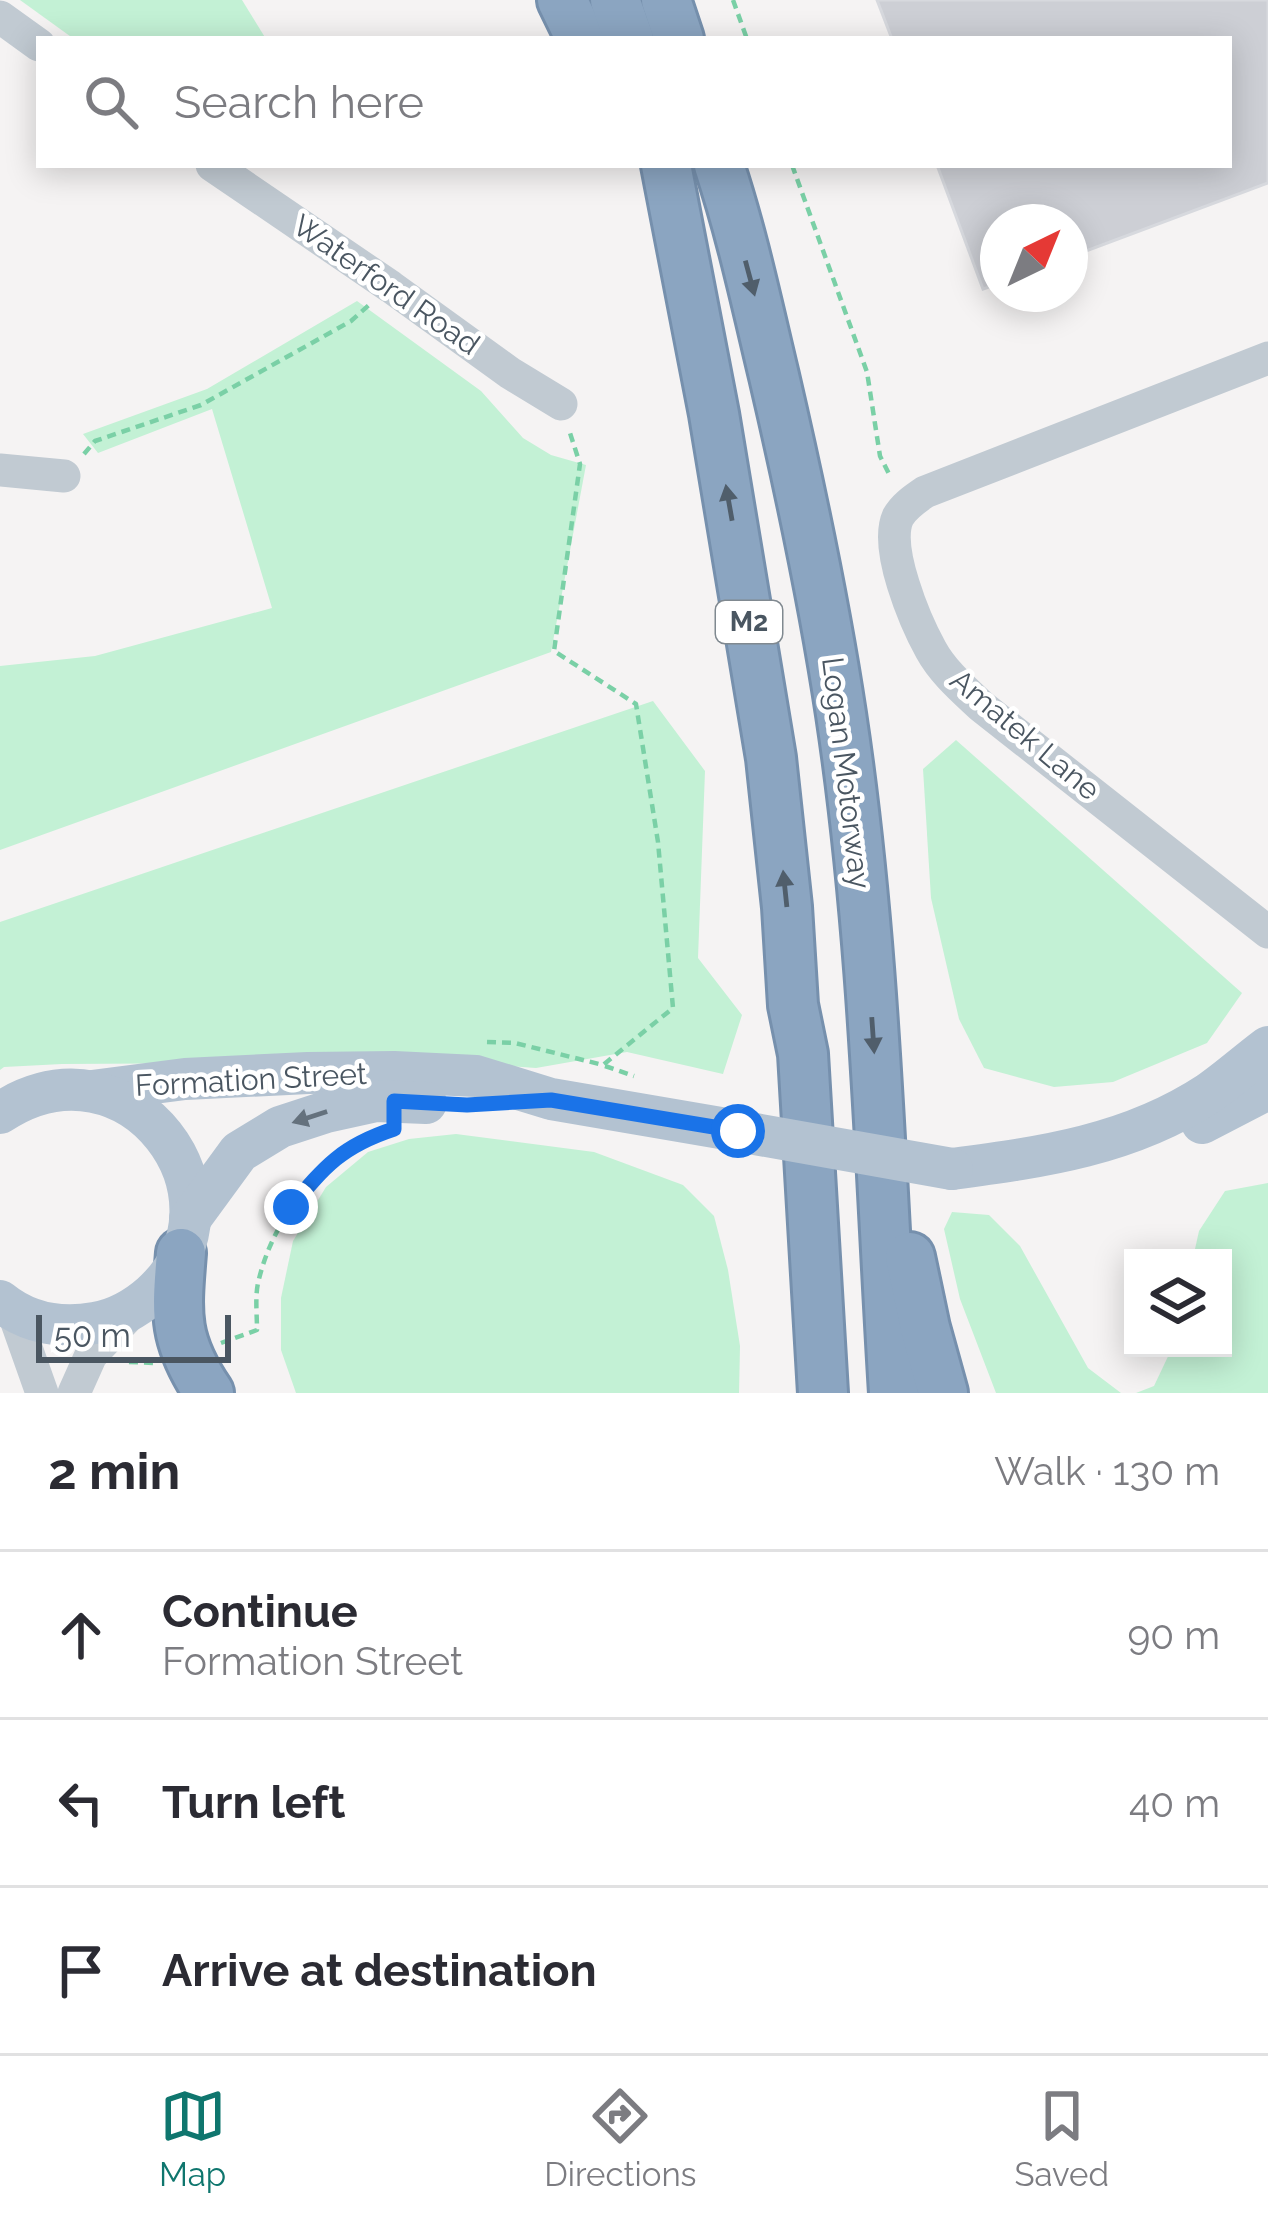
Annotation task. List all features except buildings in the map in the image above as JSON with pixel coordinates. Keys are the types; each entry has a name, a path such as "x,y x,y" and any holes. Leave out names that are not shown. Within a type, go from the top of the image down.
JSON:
{"highway":[{"path":"562,0 580,36"},
{"path":"615,0 628,36"},
{"path":"666,0 678,36"},
{"path":"635,168 649,211 682,243"},
{"name":"M2","path":"667,168 771,758 793,1005 803,1054 823,1393"},
{"name":"Logan Motorway","path":"720,168 790,445 841,714 862,891 894,1393"},
{"path":"793,1005 788,1036 794,1393"},
{"path":"886,1225 910,1254 943,1393"},
{"path":"185,1236 179,1330 209,1393"}],"main road":[{"name":"Formation Street","path":"952,1168 1083,1149 1148,1126 1207,1094 1268,1047"},
{"name":"Formation Street","path":"0,1113 21,1100 55,1090 185,1079 394,1072 476,1076 551,1100 997,1173 1113,1160 1166,1142 1268,1089"},
{"path":"92,1090 140,1112 176,1150 188,1184 185,1236"},
{"name":"Formation Street","path":"138,1306 164,1283 185,1236 239,1152 280,1127 376,1101 467,1105 551,1100"},
{"path":"7,1306 44,1323 76,1327 109,1321 138,1306"}],"street":[{"path":"0,17 36,43"},
{"name":"Waterford Road","path":"216,168 561,404"},
{"path":"905,506 925,492 1268,358"},
{"path":"0,470 64,476"},
{"name":"Amatek Lane","path":"905,506 894,533 897,558 932,652 954,680 1268,932"},
{"path":"7,1306 42,1393"},
{"path":"74,1393 91,1355 138,1306"}],"path":[{"path":"733,0 746,36"},
{"path":"794,168 868,372 880,456 905,506"},
{"path":"64,476 95,441 201,405 351,321 391,286"},
{"path":"475,1042 515,1042 603,1065 673,1008 658,842 636,704 554,651 580,464 561,404"},
{"path":"257,1330 257,1286 272,1242 291,1207 326,1164 360,1140"}],"green space":[{"path":"20,0 242,0 264,36 70,36"},
{"path":"357,301 481,391 523,438 551,455 586,465 551,652 0,850 0,666 95,656 272,608 212,409 98,453 83,434 207,389"},
{"path":"653,701 705,771 698,958 742,1015 723,1074 627,1052 536,1068 372,1056 241,1063 62,1064 0,1070 0,922"},
{"path":"956,740 1242,993 1207,1043 1113,1082 1054,1087 984,1068 959,1019 931,898 923,769"},
{"path":"456,1134 594,1152 683,1185 714,1216 740,1346 739,1393 296,1393 281,1350 281,1298 293,1241 326,1187 368,1152 409,1139"},
{"path":"1268,1183 1268,1393 1136,1393 1154,1386 1168,1357 1232,1357 1232,1249 1195,1249 1199,1231 1225,1191"},
{"path":"952,1212 989,1215 1020,1246 1088,1368 1121,1393 996,1393 960,1299 944,1229"}],"route":[{"path":"291,1207 326,1164 360,1140 394,1129 394,1101 467,1105 551,1100 738,1131"}]}
